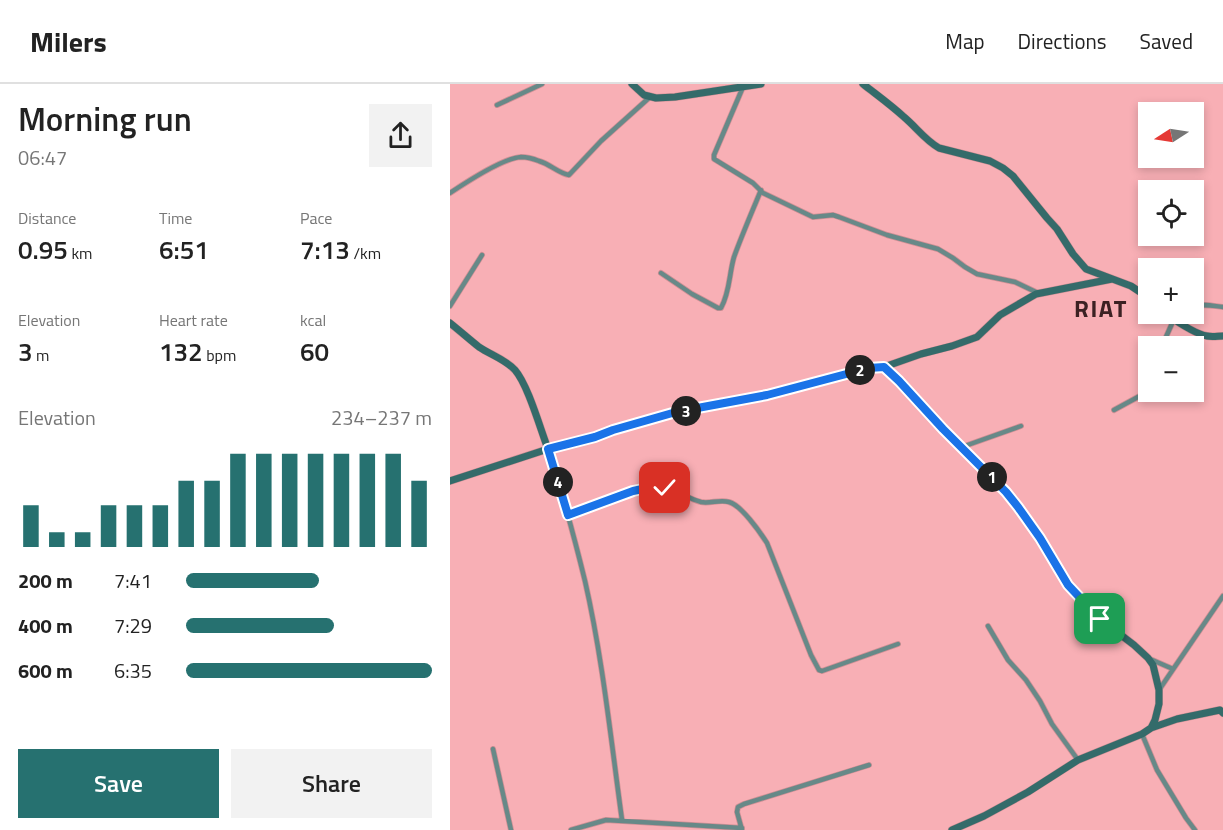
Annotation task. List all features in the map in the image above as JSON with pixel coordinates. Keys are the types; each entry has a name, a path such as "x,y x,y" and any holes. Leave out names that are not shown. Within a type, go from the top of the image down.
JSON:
{"street":[{"path":"497,105 542,84"},
{"path":"632,84 650,97 675,97 761,84"},
{"path":"863,84 906,118 933,145 990,161 1003,168 1013,176 1057,229 1072,254 1086,269 1138,291"},
{"path":"743,87 714,159 753,183 764,193 813,217 833,215 887,235 938,249 977,274 1015,282 1038,293"},
{"path":"450,193 483,172 518,157 540,161 569,175 601,141 650,97"},
{"path":"661,273 692,294 722,308 730,285 730,274 735,256 760,190"},
{"path":"450,306 482,255"},
{"path":"450,481 548,449 676,412 767,395 869,368 884,367 977,337 1000,315 1017,303 1038,293 1112,279"},
{"path":"1204,305 1223,307"},
{"path":"450,323 482,349 497,356 515,370 525,387 548,449 585,583 608,713 622,820"},
{"path":"1183,324 1207,336 1223,336"},
{"path":"884,367 1006,492 1040,538 1068,585 1100,619 1148,658 1153,665 1159,690 1159,704 1151,728"},
{"path":"1114,410 1138,398"},
{"path":"962,447 1021,426"},
{"path":"568,515 647,488 665,488 705,502 728,502 740,510 766,543 819,670 822,671 898,644"},
{"path":"1159,690 1223,596"},
{"path":"988,626 1008,660 1040,700 1052,724 1077,760"},
{"path":"1148,658 1173,669"},
{"path":"952,830 1028,792 1077,760 1177,719 1222,711"},
{"path":"1142,734 1157,770 1195,830"},
{"path":"493,749 511,830"},
{"path":"571,830 606,820 742,829 738,807 869,765"}],"district":[{"name":"RIAT","path":"1101,308"}],"route":[{"path":"665,488 633,491 568,515 548,449 676,412 767,395 869,368 884,367 1006,492 1040,538 1068,585 1100,619"}]}
